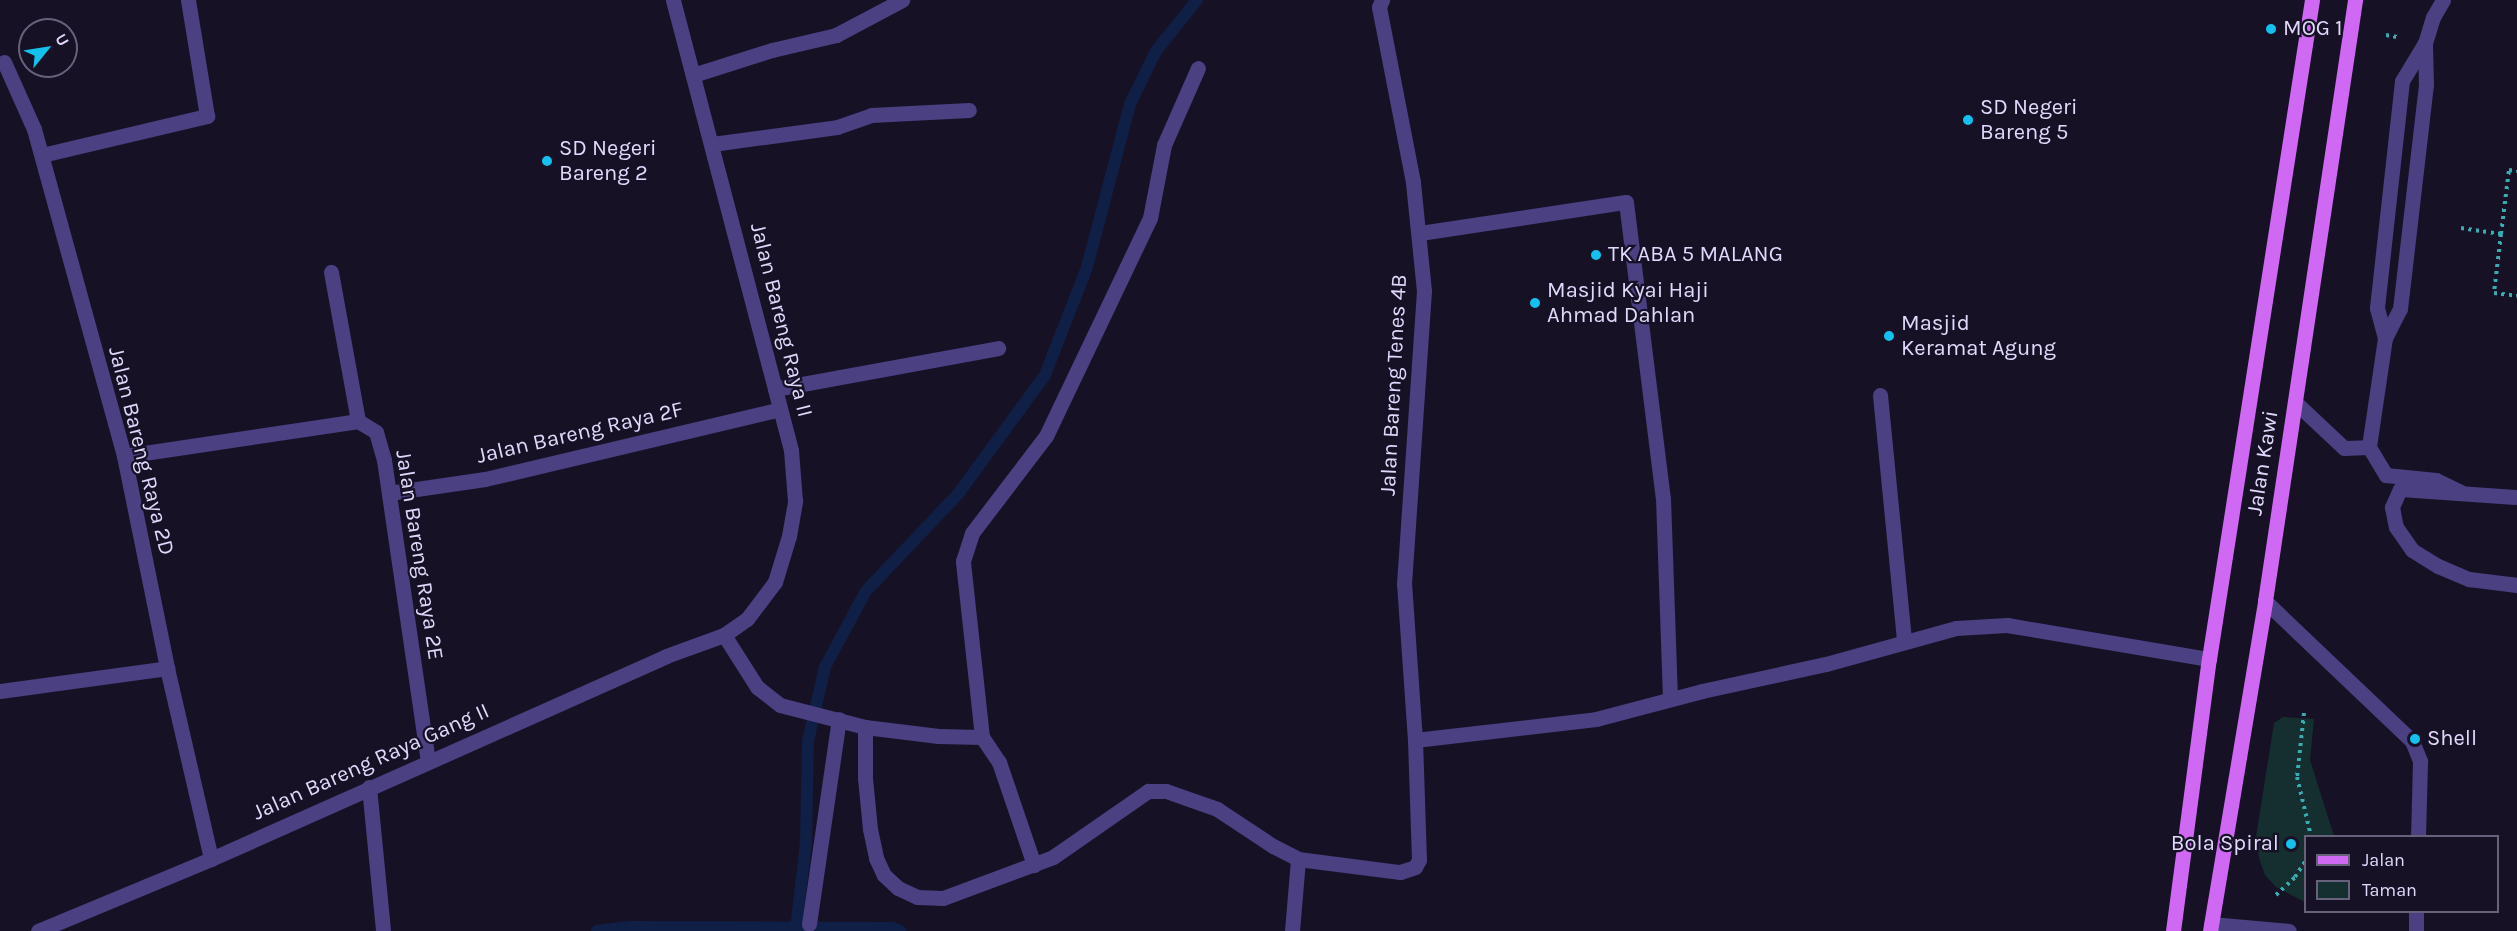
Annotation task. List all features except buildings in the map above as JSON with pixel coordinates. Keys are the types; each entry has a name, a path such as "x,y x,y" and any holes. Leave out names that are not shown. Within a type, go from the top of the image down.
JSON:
{"main road":[{"name":"Jalan Kawi","path":"2173,931 2209,659 2312,0"},
{"name":"Jalan Kawi","path":"2211,927 2265,601 2355,0"}],"street":[{"path":"42,155 207,116 188,0"},
{"name":"Jalan Bareng Raya II","path":"673,0 791,450 795,501 789,536 775,582 747,619 723,634"},
{"path":"693,75 772,50 836,34 902,0"},
{"name":"Jalan Bareng Tenes 4B","path":"1298,859 1400,872 1415,867 1419,860 1415,740 1404,584 1424,291 1420,232 1413,182 1379,7 1382,0"},
{"path":"2385,338 2377,308 2402,81 2425,43 2433,16 2443,0"},
{"path":"2425,43 2426,85 2400,309 2385,338 2369,447 2386,475 2436,480 2461,492"},
{"name":"Jalan Bareng Raya 2D","path":"4,62 34,129 42,155 71,271 124,456 167,668 211,859"},
{"path":"1034,865 999,762 982,737 963,561 972,533 1046,436 1150,218 1164,145 1198,68"},
{"path":"712,144 837,127 871,116 969,110"},
{"path":"1420,232 1626,202 1663,498 1670,699"},
{"path":"124,456 358,421 331,272"},
{"path":"775,388 998,348"},
{"path":"1880,395 1904,641"},
{"path":"2295,402 2344,448 2369,447"},
{"name":"Jalan Bareng Raya 2F","path":"389,493 485,480 780,409"},
{"name":"Jalan Bareng Raya 2E","path":"358,421 376,432 384,460 428,761"},
{"path":"2515,497 2400,489 2392,507 2396,527 2412,550 2438,566 2469,579 2517,585"},
{"path":"2265,601 2412,741 2420,761 2418,835"},
{"path":"1415,740 1596,719 1670,699 1827,664 1956,628 2007,625 2209,659"},
{"path":"723,634 757,687 780,705 864,727 938,736 982,737"},
{"name":"Jalan Bareng Raya Gang II","path":"38,931 211,859 666,656 723,634"},
{"path":"0,691 167,668"},
{"path":"809,924 835,718"},
{"path":"864,727 865,778 870,829 876,858 884,875 898,888 917,897 943,898 1034,865 1068,848 1148,791 1166,791 1217,809 1273,846 1298,859 1292,931"},
{"path":"369,787 383,931"},
{"path":"2416,913 2416,931"},
{"path":"2211,927 2289,931"}],"path":[{"path":"2517,171 2509,170 2494,293 2517,296"},
{"path":"2461,228 2501,234"},
{"path":"2304,713 2297,777 2311,835"},
{"path":"2277,895 2295,877 2304,863"}],"green space":[{"path":"2283,717 2314,719 2310,760 2334,835 2304,835 2304,901 2276,887 2265,875 2259,858 2256,837 2274,723"}],"waterway":[{"path":"796,929 806,842 808,741 825,667 866,591 958,494 1045,375 1087,267 1130,104 1156,51 1197,0"},
{"path":"597,931 632,927 893,928 900,931"}],"place":[{"name":"MOG 1","path":"2271,29"},
{"name":"SD Negeri Bareng 5","path":"1968,120"},
{"name":"SD Negeri Bareng 2","path":"547,161"},
{"name":"TK ABA 5 MALANG","path":"1596,255"},
{"name":"Masjid Kyai Haji Ahmad Dahlan","path":"1535,303"},
{"name":"Masjid Keramat Agung","path":"1889,336"},
{"name":"Shell","path":"2415,739"},
{"name":"Bola Spiral","path":"2291,844"}]}
